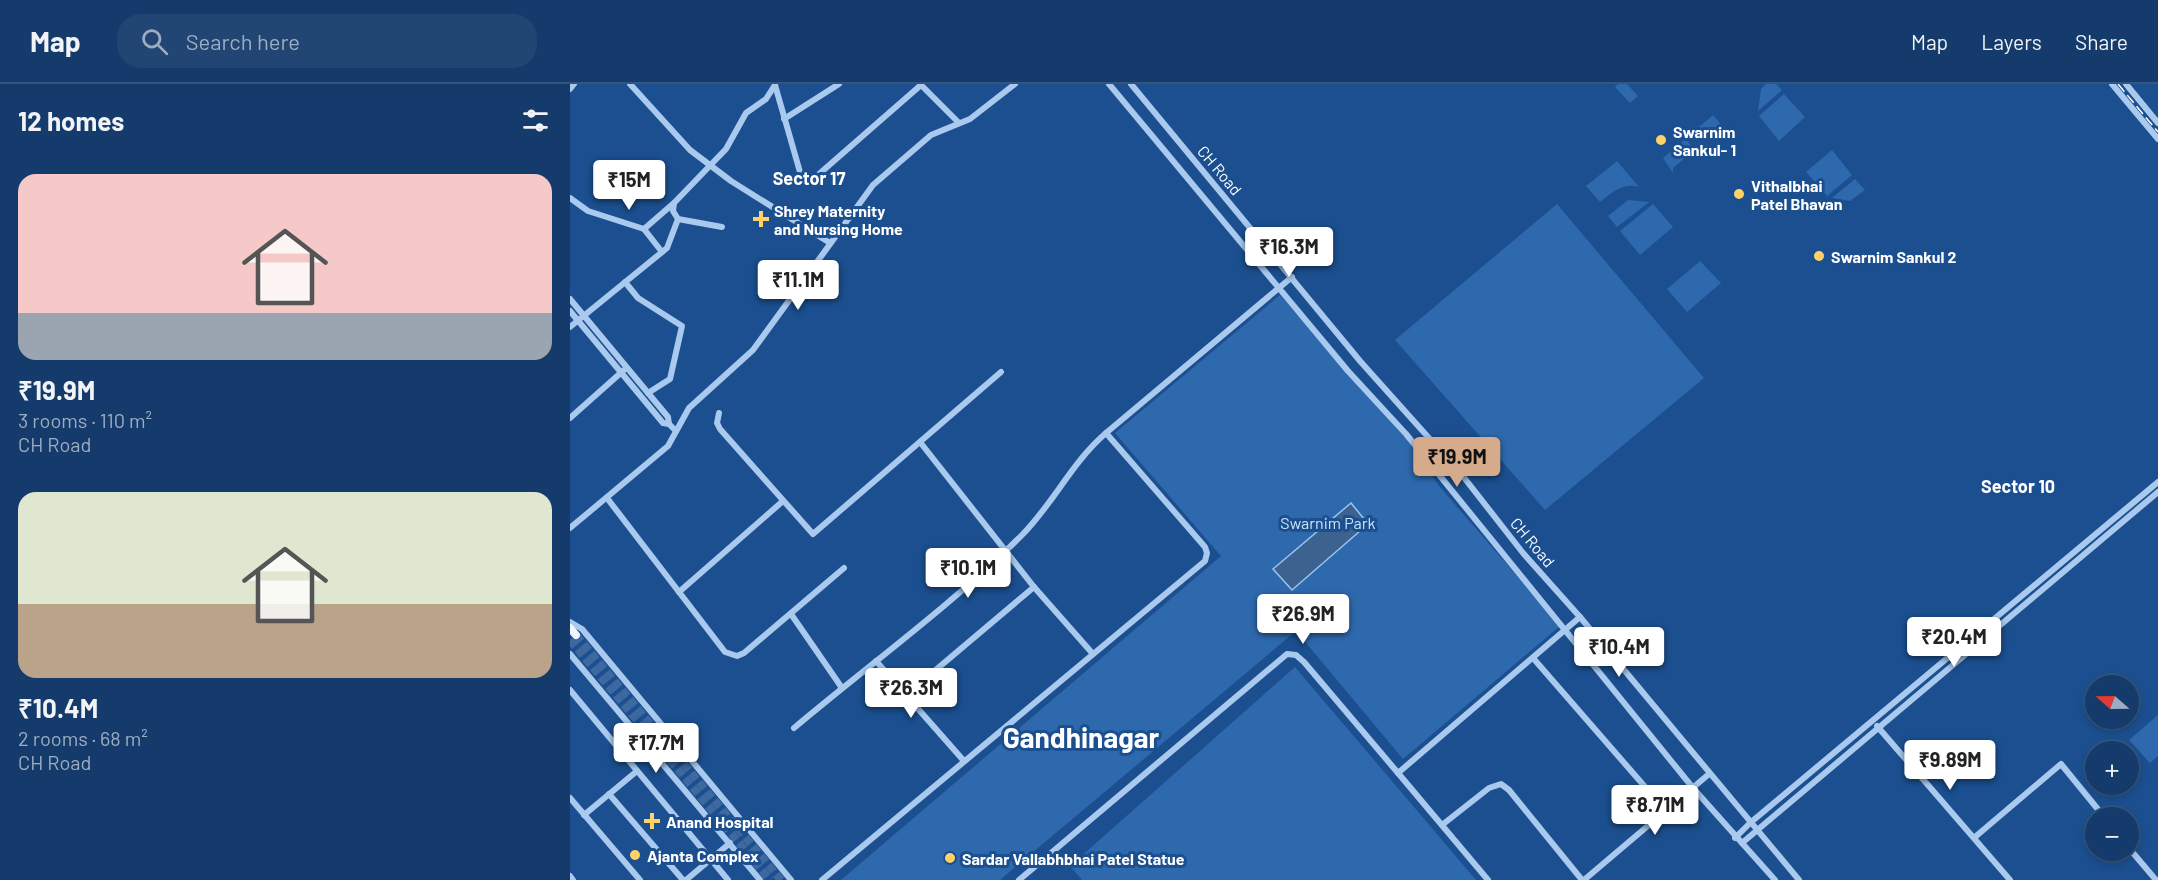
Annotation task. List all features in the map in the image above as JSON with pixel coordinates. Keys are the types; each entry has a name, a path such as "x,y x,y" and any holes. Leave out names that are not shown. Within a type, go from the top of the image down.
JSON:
{"main road":[{"path":"570,628 576,635"}],"street":[{"path":"570,89 574,84"},
{"path":"630,84 676,138 708,165 830,243"},
{"path":"784,119 839,84"},
{"path":"570,528 668,446 689,408 753,350 873,184 932,135 983,111 1015,84"},
{"name":"CH Road","path":"1131,84 1360,361 1462,475 1527,558 1580,617 1799,880"},
{"path":"2112,84 2158,139"},
{"path":"2126,84 2158,123"},
{"path":"644,229 674,203 730,144 746,113 766,99 775,85"},
{"path":"775,85 802,179 806,183 920,85 958,123"},
{"name":"CH Road","path":"1114,86 1348,371 1406,434 1693,788 1735,838 1775,880"},
{"path":"570,198 588,211 644,229 662,252"},
{"path":"674,203 673,211 678,219 722,227"},
{"path":"570,327 662,252 672,239 678,219"},
{"path":"794,728 1006,550 1047,508 1077,463 1106,433 1292,277"},
{"path":"625,282 638,298 682,326 670,379 648,393"},
{"path":"570,299 580,318 624,370 663,423 669,424 676,431"},
{"path":"570,311 580,318"},
{"path":"624,370 648,393 668,417 669,424"},
{"path":"570,418 624,370"},
{"path":"718,412 717,423 720,429 813,534 1001,372"},
{"path":"822,880 1205,561 1208,553 1205,547 1106,433"},
{"path":"920,442 1034,587 1093,654"},
{"path":"1735,838 1750,823 2158,482"},
{"path":"1742,843 2158,492"},
{"path":"607,498 726,652 731,655 744,653 843,568"},
{"path":"679,592 783,501"},
{"path":"906,695 1034,587"},
{"path":"791,614 842,688"},
{"path":"1398,773 1580,617"},
{"path":"570,622 582,629 791,880"},
{"path":"1019,880 1291,653 1304,662 1488,880"},
{"path":"570,654 760,880"},
{"path":"1533,658 1666,811"},
{"path":"876,661 964,761"},
{"path":"570,690 728,880"},
{"path":"1872,722 1879,727 2010,880"},
{"path":"1975,837 2061,764 2096,807"},
{"path":"584,815 637,771"},
{"path":"1442,825 1489,788 1501,784 1509,790 1583,880 1709,774"},
{"path":"609,794 684,880 730,843"},
{"path":"570,798 640,880"},
{"path":"570,813 578,807"},
{"path":"2139,860 2156,880"},
{"path":"570,876 573,880"}],"green space":[{"path":"1618,84 1627,84 1638,96 1630,103 1615,87"},
{"path":"1766,84 1776,84 1782,90 1758,111 1761,89"},
{"path":"1784,94 1805,117 1779,141 1759,116"},
{"path":"1713,115 1725,129 1722,132 1719,129 1706,140 1699,132 1688,142 1695,150 1673,168 1673,173 1663,158"},
{"path":"1832,150 1852,175 1827,196 1806,172"},
{"path":"1617,161 1639,187 1622,187 1600,202 1586,186"},
{"path":"1855,179 1865,190 1850,201 1832,198"},
{"path":"1628,200 1649,202 1617,227 1608,216"},
{"path":"1557,204 1704,378 1545,510 1395,340"},
{"path":"1653,204 1673,227 1640,255 1620,231"},
{"path":"1700,261 1721,283 1687,312 1667,289"},
{"name":"Swarnim Park","path":"1280,295 1413,447 1440,487 1560,626 1403,759 1296,631 1000,880 841,880 1221,556 1115,433"},
{"path":"1295,667 1476,880 1082,880 1070,866"},
{"path":"2158,715 2158,756 2150,763 2139,751 2139,741 2129,740"}],"shaded area":[{"path":"1351,503 1368,524 1292,590 1273,569"}],"tunnel":[{"path":"576,635 781,880"},
{"path":"570,640 770,880"}],"railway":[{"path":"2118,84 2158,132"}],"place":[{"name":"Swarnim Sankul- 1","path":"1661,140"},
{"name":"Vithalbhai Patel Bhavan","path":"1739,194"},
{"name":"Shrey Maternity and Nursing Home","path":"761,219"},
{"name":"Swarnim Sankul 2","path":"1819,256"},
{"name":"Anand Hospital","path":"652,821"},
{"name":"Ajanta Complex","path":"635,855"},
{"name":"Sardar Vallabhbhai Patel Statue","path":"950,858"}],"district":[{"name":"Sector 17","path":"809,178"},
{"name":"Sector 10","path":"2018,486"},
{"name":"Gandhinagar","path":"1081,737"}]}
